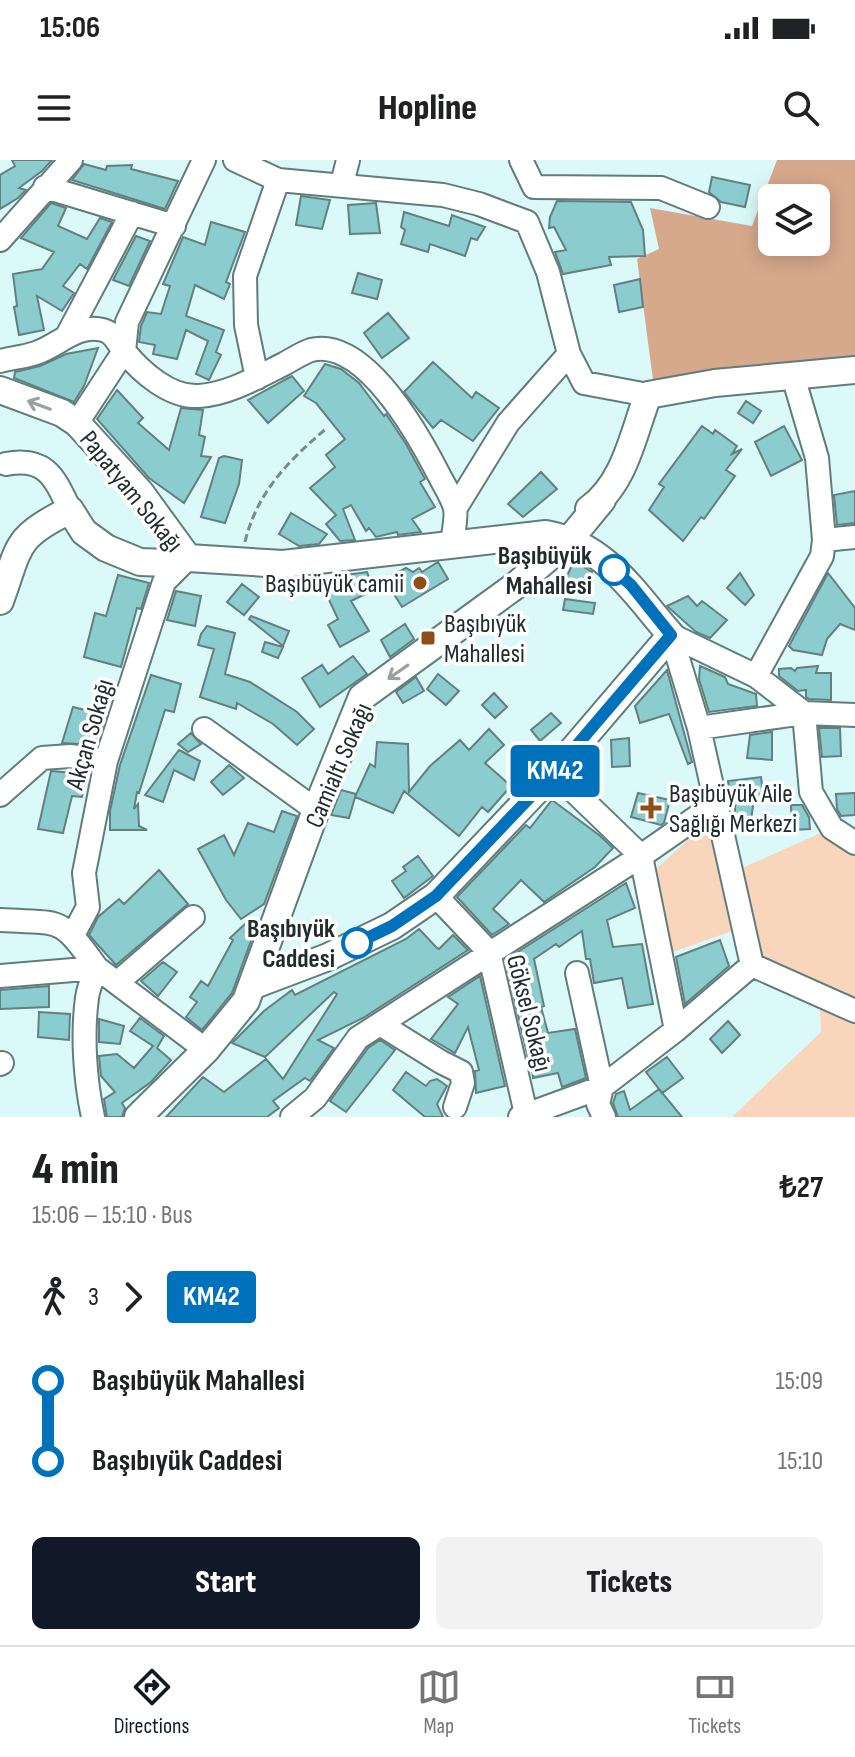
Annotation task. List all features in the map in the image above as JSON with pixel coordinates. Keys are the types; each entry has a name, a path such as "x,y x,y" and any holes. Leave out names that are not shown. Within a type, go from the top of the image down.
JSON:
{"main road":[{"path":"612,567 601,526 602,500 620,471 648,395 715,383 855,370"},
{"name":"Papatyam Sokağı","path":"0,390 62,413 77,423 140,492 188,558"},
{"name":"Camialtı Sokağı","path":"138,1117 206,1050 246,1001 316,810 362,697 515,586 558,537 602,500"},
{"path":"0,601 17,550 27,535 77,521 106,548 140,562 168,563 188,558 283,564 452,544 558,537 612,567 631,585 671,635 554,772 436,896 392,926 337,953 254,985"},
{"path":"452,544 504,545 515,559 515,586"}],"street":[{"path":"0,240 71,160"},
{"path":"124,351 127,322 204,160"},
{"path":"235,160 278,180 443,195 506,212 527,222"},
{"path":"342,184 348,160"},
{"path":"521,160 534,187"},
{"path":"540,160 527,222 548,272 569,354 584,383 648,395"},
{"path":"257,378 246,325 245,276 278,180"},
{"path":"45,187 174,226"},
{"path":"534,187 661,188 708,207"},
{"path":"0,361 36,353 68,334 132,213"},
{"path":"68,334 102,330 115,337 124,351 154,380 177,393 199,396 257,378 312,350 333,350 352,359 377,381 403,414 430,458 455,509"},
{"name":"Papatyam Sokağı","path":"77,423 124,351"},
{"path":"452,544 455,509 508,423 569,354"},
{"path":"756,676 816,572 824,540 817,458 793,376"},
{"path":"6,464 19,462 42,467 54,479 77,521"},
{"path":"824,540 855,537"},
{"name":"Akçan Sokağı","path":"73,935 88,907 84,873 106,761 164,582 188,558"},
{"path":"671,635 756,676 804,713 811,792 832,828 855,843"},
{"path":"671,635 699,728 752,965"},
{"path":"699,728 804,713 855,715"},
{"path":"204,729 316,810"},
{"path":"0,795 42,758 70,756 106,761"},
{"path":"554,772 641,856 676,1030"},
{"path":"292,1117 315,1098 358,1038 641,856 717,803"},
{"name":"Göksel Sokağı","path":"436,896 489,952 523,1116"},
{"path":"118,982 193,917"},
{"path":"0,920 56,922 73,935 97,968 206,1050"},
{"path":"752,965 855,1011"},
{"path":"523,1116 602,1087 676,1030 752,965"},
{"path":"0,976 97,968"},
{"path":"93,1117 85,1028 87,995 97,968"},
{"path":"577,973 602,1087 598,1104 604,1117"},
{"path":"380,1024 461,1072 463,1083 455,1107"}],"path":[{"path":"241,563 257,505 273,479 327,428"}],"shaded area":[{"path":"777,160 855,160 855,358 653,380 637,259 659,249 650,208 752,226 758,210 758,256 830,256 830,184 768,184"},
{"path":"705,824 711,830 735,930 673,952 655,870"},
{"path":"832,828 855,838 855,1117 732,1117 821,1032 820,1007 759,971 740,869"}],"building":[{"path":"12,160 52,160 19,188 26,190 18,198 0,209 0,175 15,166"},
{"path":"84,164 106,170 107,166 132,165 131,169 178,181 165,209 72,180"},
{"path":"712,177 750,185 745,207 721,202 709,192"},
{"path":"301,196 330,200 322,229 296,225"},
{"path":"557,201 631,202 643,230 645,256 609,257 611,265 563,274 555,252 566,250 554,227 549,228"},
{"path":"51,203 66,208 58,226 87,239 100,218 112,222 87,269 80,264 63,286 74,293 62,311 37,296 44,330 19,335 13,274 42,269 54,252 21,238"},
{"path":"376,203 380,233 350,234 348,205"},
{"path":"404,212 449,226 452,215 485,227 477,240 471,238 465,256 430,244 428,252 401,244 405,230 401,227"},
{"path":"211,222 245,232 226,282 230,284 224,299 195,285 186,316 224,330 216,352 221,355 209,380 196,374 208,341 186,330 177,359 153,354 155,345 139,342 147,312 161,314 170,286 163,284 183,237 205,245"},
{"path":"136,236 150,241 129,286 113,280"},
{"path":"358,273 382,280 377,299 352,293"},
{"path":"640,279 643,307 619,312 614,285"},
{"path":"388,313 409,338 382,358 364,333"},
{"path":"98,348 84,386 74,402 14,378 15,372 40,366 66,354"},
{"path":"433,362 472,398 476,392 499,408 473,441 441,420 433,428 404,392"},
{"path":"325,364 341,369 359,383 384,416 386,414 406,444 425,479 420,482 435,507 412,519 421,532 398,535 397,532 376,537 369,528 366,531 351,505 343,509 355,540 340,541 326,524 336,515 310,488 335,467 326,455 345,439 316,403 304,396"},
{"path":"292,376 304,391 268,423 248,400"},
{"path":"117,390 143,418 138,423 169,450 181,408 203,410 199,435 205,437 201,456 211,457 184,503 149,478 97,419"},
{"path":"746,401 761,411 753,423 738,413"},
{"path":"702,426 713,434 715,430 737,446 732,454 742,449 726,470 735,476 704,519 701,517 683,541 649,510 664,487 659,484"},
{"path":"784,426 802,460 771,476 755,442"},
{"path":"224,456 242,460 239,484 225,523 201,517 219,458"},
{"path":"541,472 557,489 523,517 508,504"},
{"path":"855,491 855,523 837,525 834,495"},
{"path":"291,513 327,534 319,544 299,546 279,534"},
{"path":"574,561 592,572 586,587 566,578"},
{"name":"Başıbüyük camii","path":"438,562 448,579 402,607 392,591 399,586 393,575 406,568 413,572 419,568 422,572"},
{"path":"367,572 374,590 351,601 369,631 340,647 328,625 338,619 324,589 347,578 345,575"},
{"path":"740,573 754,595 745,605 727,588"},
{"path":"828,573 855,608 855,630 840,624 827,639 822,655 793,650 789,646"},
{"path":"118,575 149,583 141,609 137,608 121,667 84,657 95,613 106,616"},
{"path":"242,584 259,597 244,615 227,602"},
{"path":"176,591 201,596 195,626 167,620"},
{"path":"688,596 697,606 702,601 727,620 710,638 696,632 667,606"},
{"path":"565,599 595,603 593,614 563,610"},
{"path":"251,616 289,631 283,646 249,619"},
{"path":"405,624 414,639 390,657 381,640"},
{"path":"207,626 235,633 225,674 250,682 297,712 314,729 297,745 273,724 237,703 236,709 200,697 214,649 198,645"},
{"path":"265,642 283,647 278,658 262,652"},
{"path":"353,656 367,674 320,707 302,678 322,665 328,674"},
{"path":"700,666 725,677 728,684 756,694 757,706 709,712 699,679"},
{"path":"818,666 816,673 831,673 831,700 809,699 806,690 798,691 779,676 779,669 791,668 795,671 797,668"},
{"path":"667,670 692,762 688,764 669,714 640,723 635,706"},
{"path":"438,674 459,691 446,705 427,689"},
{"path":"151,675 181,684 174,712 165,710 137,792 134,809 138,804 139,826 147,830 110,830 110,811 120,765"},
{"path":"416,677 424,691 403,703 396,692"},
{"path":"494,693 507,707 495,718 482,705"},
{"path":"73,707 106,715 101,732 96,731 96,745 62,743"},
{"path":"551,713 561,723 540,741 531,730"},
{"path":"819,728 840,728 841,756 822,757"},
{"path":"489,729 504,745 485,763 511,786 488,812 482,807 459,836 404,791 393,813 355,797 370,764 375,767 377,742 408,744 409,792 430,766 460,740 469,750"},
{"path":"772,732 772,760 747,758 750,735"},
{"path":"191,733 201,744 188,752 178,744"},
{"path":"629,738 630,766 612,767 611,740"},
{"path":"179,750 200,761 194,780 174,770 163,802 145,795"},
{"path":"229,765 244,778 223,795 211,782"},
{"path":"51,771 86,774 82,797 72,796 63,833 38,829"},
{"path":"761,777 764,798 754,799 750,827 735,825 735,802 731,802 728,781"},
{"path":"341,790 356,794 349,818 331,815"},
{"name":"Başıbüyük Aile Sağlığı Merkezi","path":"638,793 670,800 664,823 661,825 631,817"},
{"path":"855,793 855,815 841,816 836,794"},
{"path":"552,800 613,848 595,867 544,902 521,880 493,909 509,924 492,935 457,897 526,825 530,828"},
{"path":"791,805 802,805 809,817 810,829 792,830"},
{"path":"282,811 297,816 264,904 241,919 226,900 198,849 224,835 234,855 248,823 274,832"},
{"path":"418,856 433,876 404,898 392,881 406,871 403,867"},
{"path":"159,870 188,904 116,965 89,935 98,917 119,899 124,904"},
{"path":"626,883 635,908 607,920 613,947 642,944 653,1004 628,1008 622,978 594,983 582,931 559,947 556,944 534,959 544,1006 541,1007 548,1033 575,1029 586,1078 562,1087 558,1073 533,1078 531,1058 528,1058 505,960"},
{"path":"246,923 256,927 232,993 202,1030 186,1017 197,1002 190,997 201,981 208,986 233,940 230,938"},
{"path":"419,929 439,949 453,935 468,950 363,1018 318,1040 334,1048 310,1081 305,1078 273,1101 279,1108 267,1117 166,1117 203,1077 224,1092 266,1059 283,1079 337,994 334,992 265,1057 232,1043 264,1011 292,990 295,995 406,939"},
{"path":"720,940 729,966 685,1004 676,957"},
{"path":"163,962 177,972 158,996 141,981"},
{"path":"480,976 505,1086 476,1093 475,1071 479,1070 468,1027 455,1053 431,1039 458,1004 448,997"},
{"path":"49,986 49,1007 0,1009 0,990"},
{"path":"39,1012 70,1014 69,1040 38,1037"},
{"path":"140,1018 164,1036 157,1048 171,1060 151,1082 122,1103 125,1108 122,1117 107,1117 104,1099 115,1092 101,1076 99,1056 117,1054 134,1068 153,1046 130,1031"},
{"path":"99,1019 124,1026 120,1044 99,1042"},
{"path":"728,1021 740,1035 722,1053 710,1039"},
{"path":"380,1040 395,1050 346,1112 330,1101 368,1048"},
{"path":"667,1057 683,1078 662,1093 646,1072"},
{"path":"406,1072 426,1086 437,1079 447,1086 437,1104 443,1117 425,1117 393,1090"},
{"path":"659,1089 682,1117 618,1117 613,1103 616,1094 624,1091 630,1110"}],"bus line":[{"name":"KM42","path":"357,943 392,926 436,896 554,772 671,635 631,585 614,570"}],"place":[{"name":"Başıbüyük Mahallesi","path":"614,570"},
{"name":"Başıbüyük camii","path":"420,583"},
{"name":"Başıbıyük Mahallesi","path":"428,638"},
{"name":"Başıbüyük Aile Sağlığı Merkezi","path":"651,808"},
{"name":"Başıbıyük Caddesi","path":"357,943"}]}
